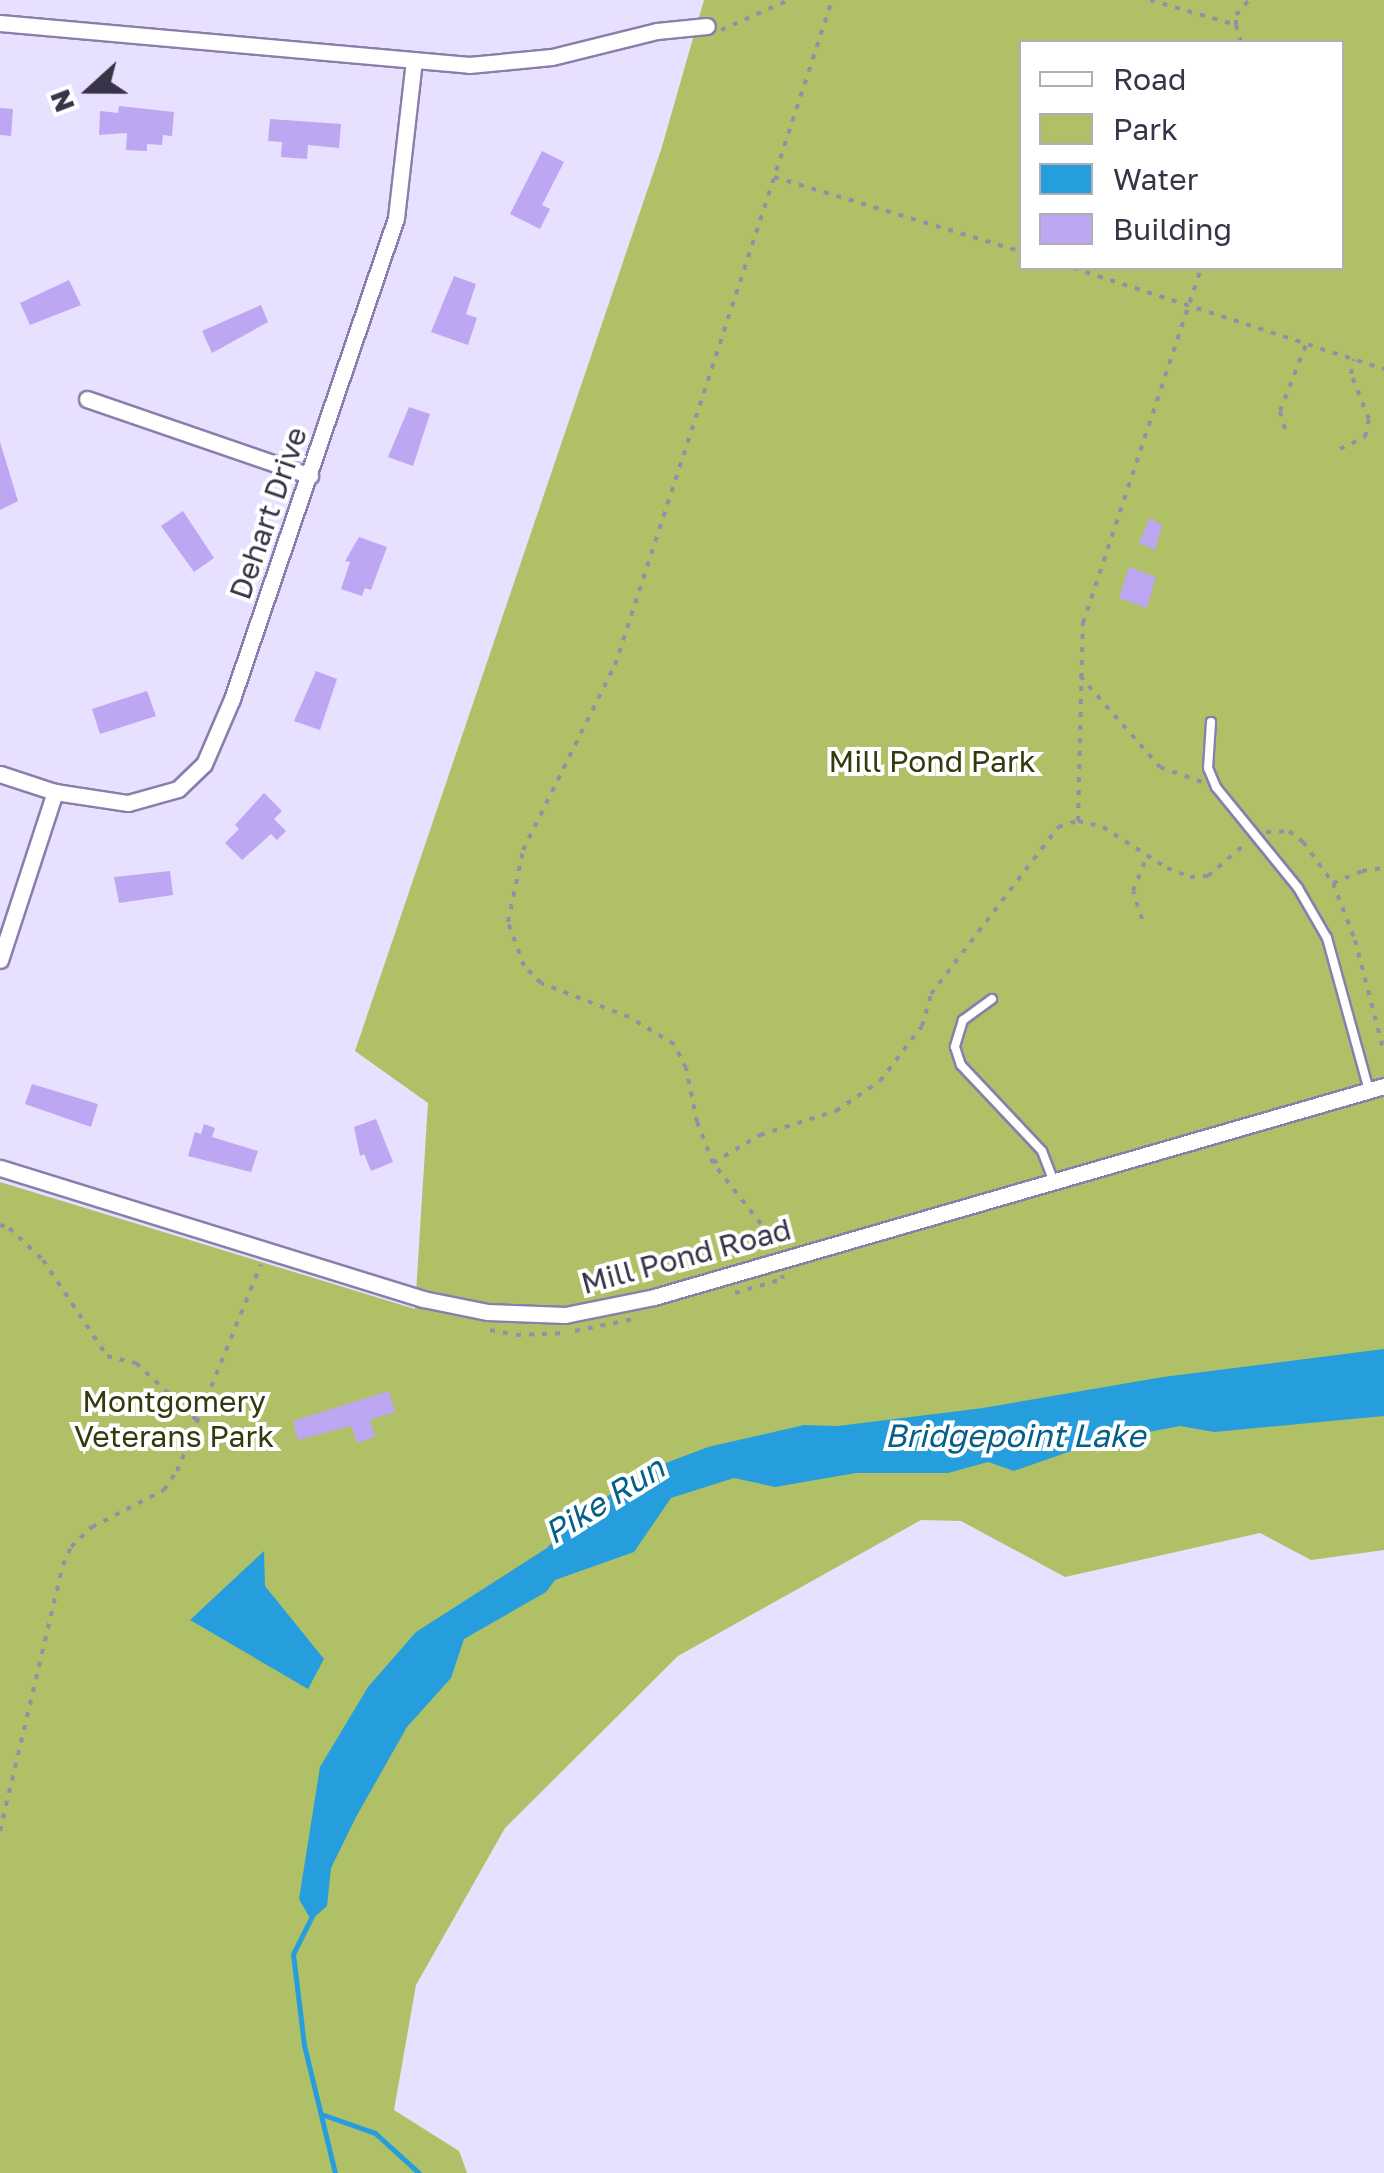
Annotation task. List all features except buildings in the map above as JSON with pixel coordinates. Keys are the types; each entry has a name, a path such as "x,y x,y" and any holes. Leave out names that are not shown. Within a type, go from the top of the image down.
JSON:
{"street":[{"path":"0,23 414,61 523,62 657,31 707,26"},
{"name":"Dehart Drive","path":"0,774 55,792 128,803 163,797 178,789 204,764 232,699 396,218 414,61"},
{"path":"87,399 310,476"},
{"path":"0,960 55,792"},
{"name":"Mill Pond Road","path":"0,1168 423,1299 487,1312 539,1314 624,1305 1377,1088"}],"lane":[{"path":"1211,722 1208,768 1216,787 1298,888 1327,938 1377,1088"},
{"path":"992,999 964,1020 955,1047 961,1065 1042,1151 1054,1182"}],"path":[{"path":"707,26 722,30 789,0"},
{"path":"775,1252 769,1234 713,1163 697,1122 686,1068 674,1044 629,1017 541,983 524,966 508,922 524,850 615,666 731,320 832,0"},
{"path":"1150,0 1236,25"},
{"path":"1240,40 1236,14 1250,0"},
{"path":"774,176 1019,251"},
{"path":"1079,270 1384,369"},
{"path":"1078,821 1083,623 1200,270"},
{"path":"1286,430 1280,411 1307,342"},
{"path":"1340,449 1365,437 1369,420 1351,374 1354,359"},
{"path":"1079,675 1160,767 1216,787"},
{"path":"713,1163 760,1135 836,1111 880,1081 922,1026 931,994 1041,844 1058,826 1078,821 1103,826 1147,856 1190,877 1208,876 1257,838 1288,831 1303,842 1333,883 1355,940 1384,1052"},
{"path":"1142,919 1133,891 1147,856"},
{"path":"1333,883 1362,871 1384,868"},
{"path":"0,1225 9,1228 43,1260 107,1356 136,1363 198,1422"},
{"path":"0,1831 62,1566 71,1546 92,1527 164,1490 198,1422 262,1263"},
{"path":"728,1294 783,1280 781,1272"},
{"path":"483,1329 516,1335 558,1334 653,1314"}],"green space":[{"path":"704,0 1384,0 1384,1550 1311,1560 1260,1533 1065,1577 961,1521 921,1520 678,1656 505,1828 416,1985 394,2110 459,2151 467,2173 0,2173 0,1182 415,1309 428,1103 355,1051 661,150"}],"water":[{"name":"Bridgepoint Lake","path":"1384,1349 1384,1416 1214,1432 1180,1426 1097,1442 1014,1471 988,1462 948,1473 856,1473 775,1487 734,1478 671,1498 634,1552 555,1580 546,1592 464,1639 451,1678 407,1727 356,1817 331,1868 327,1906 311,1920 299,1899 320,1767 368,1687 416,1632 547,1548 578,1514 658,1466 708,1447 804,1425 838,1426 983,1408 1163,1377"},
{"path":"264,1551 265,1586 324,1659 308,1689 190,1620"}],"waterway":[{"name":"Pike Run","path":"312,1916 293,1954 304,2045 335,2173"},
{"path":"321,2114 375,2133 419,2173"}],"park label":[{"name":"Mill Pond Park","path":"932,761"},
{"name":"Montgomery Veterans Park","path":"174,1418"}]}
